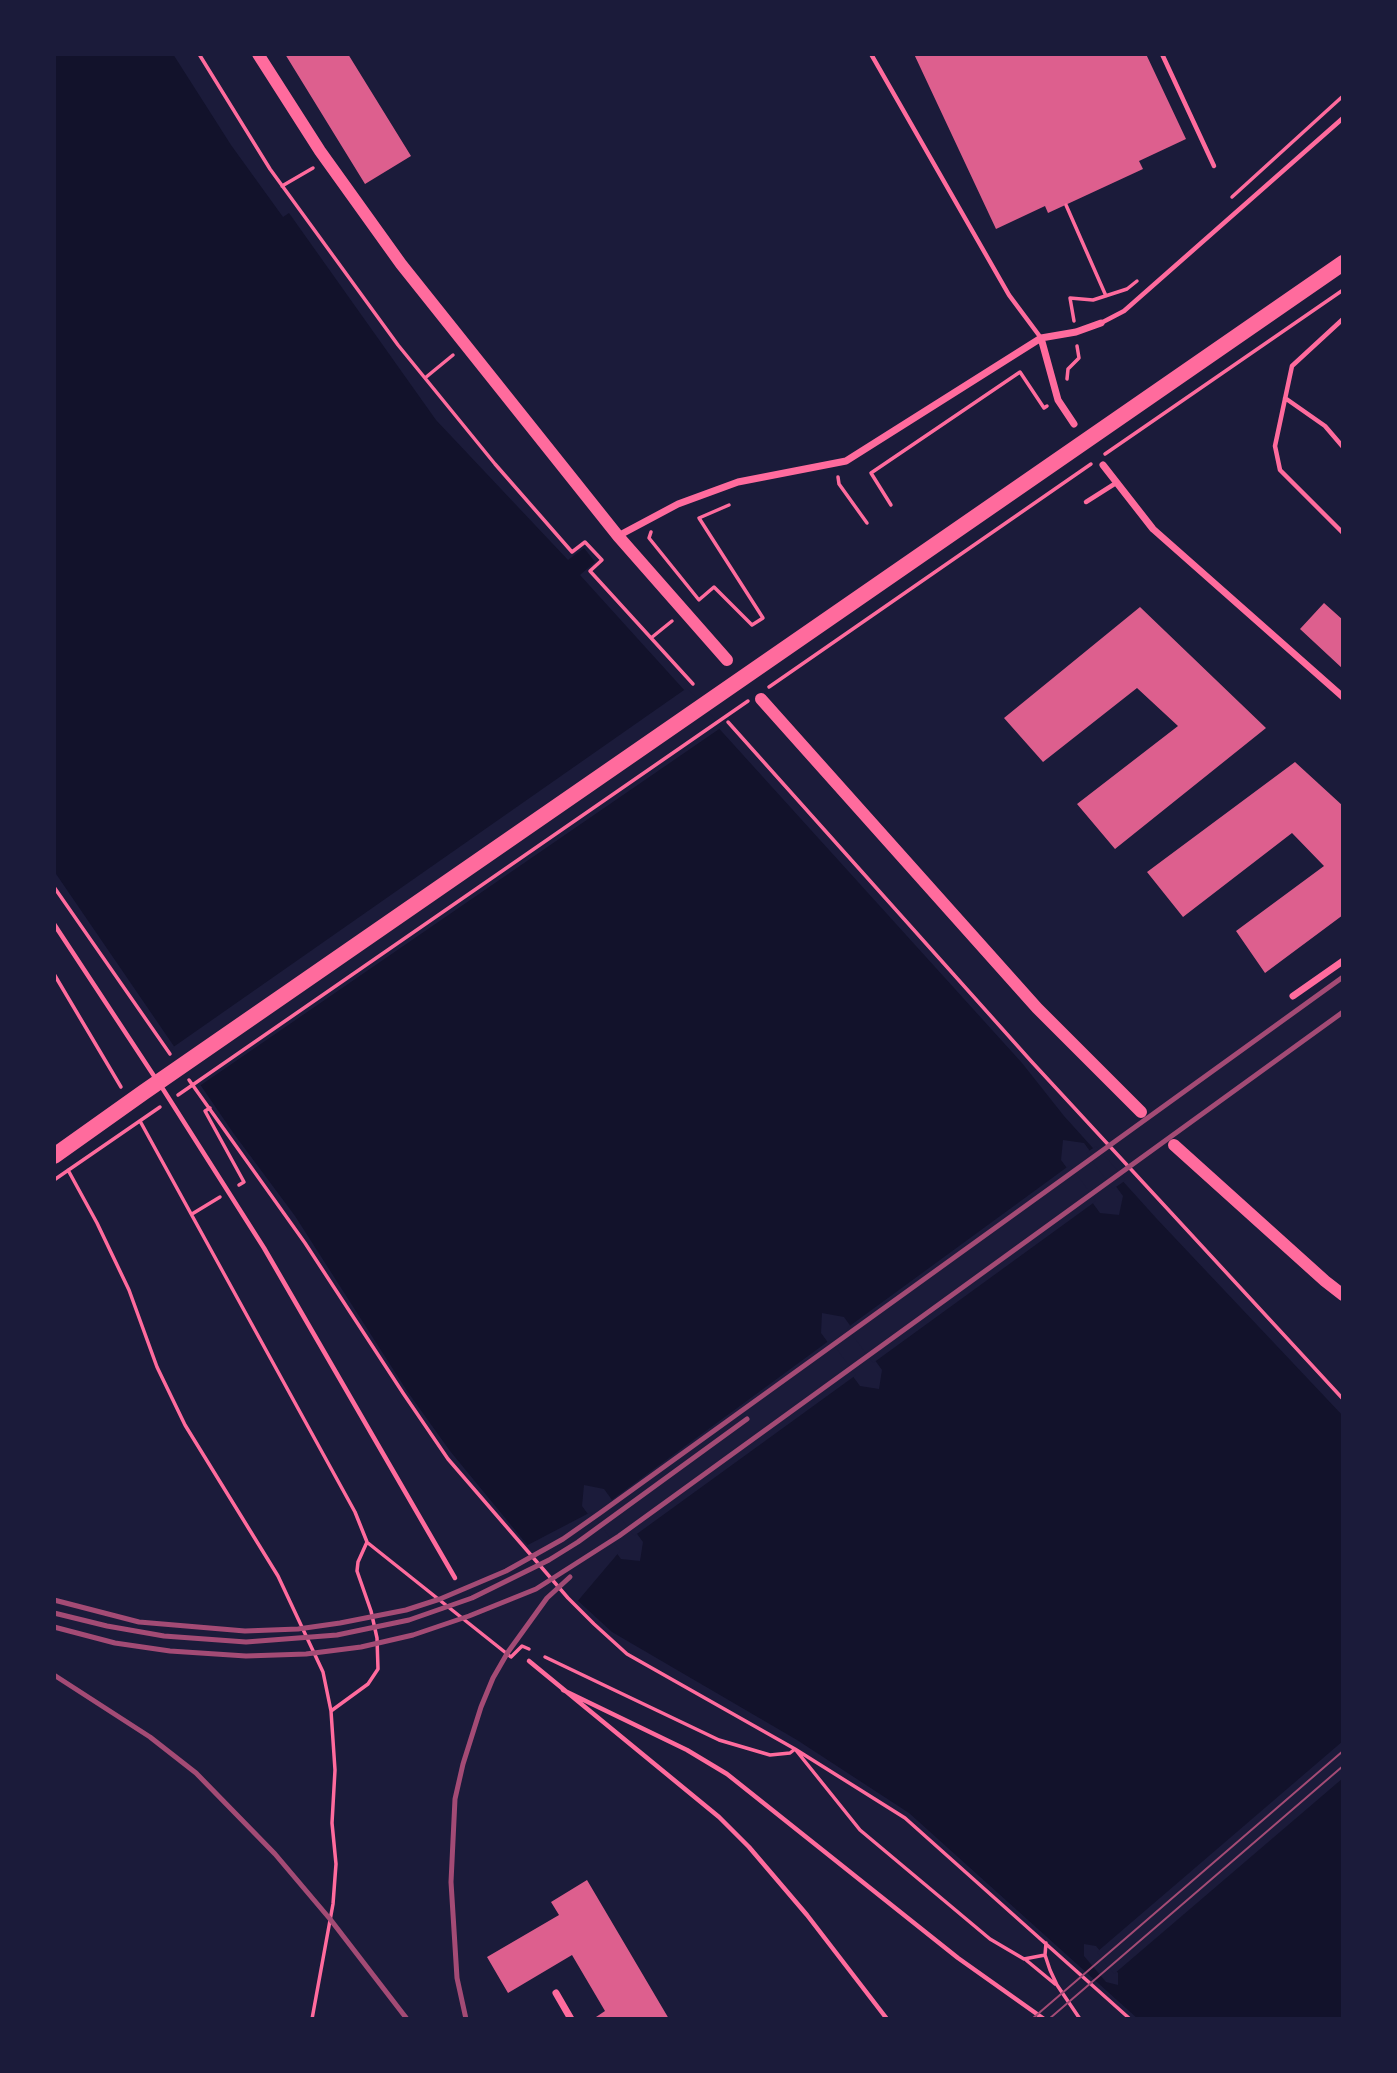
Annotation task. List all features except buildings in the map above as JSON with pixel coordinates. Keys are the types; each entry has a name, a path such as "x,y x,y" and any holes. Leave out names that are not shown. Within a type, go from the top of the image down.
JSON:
{"main road":[{"path":"60,1161 144,1092 1343,263"}],"street":[{"path":"258,54 320,152 401,264 618,537 727,660"},
{"path":"618,537 678,504 738,482 846,461 1041,338 1076,332 1101,323"},
{"path":"1041,338 1058,400 1074,424"},
{"path":"1103,465 1153,529 1343,697"},
{"path":"762,694 1037,1009 1141,1112"},
{"path":"1293,996 1343,961"},
{"path":"1174,1145 1325,1282 1343,1295"},
{"path":"556,1993 571,2019"}],"lane":[{"path":"871,54 1009,295 1041,338"},
{"path":"1162,54 1214,166"},
{"path":"1101,323 1124,311 1343,118"},
{"path":"1343,319 1292,366 1275,446 1280,470 1343,533"},
{"path":"1285,398 1325,426 1343,447"},
{"path":"1086,502 1116,483"},
{"path":"54,924 230,1191 455,1578"},
{"path":"529,1661 719,1817 750,1847 807,1915 887,2019"},
{"path":"563,1690 632,1722 727,1774 958,1958 1044,2019"}],"path":[{"path":"199,54 282,186 398,345 495,464 572,552 585,542 602,560 590,571 693,684"},
{"path":"282,186 299,176"},
{"path":"1066,205 1106,296"},
{"path":"54,1180 762,694 1343,290"},
{"path":"425,378 465,345"},
{"path":"838,473 839,484 867,523"},
{"path":"714,587 752,625 762,618 699,518 729,505"},
{"path":"652,528 649,538 699,600"},
{"path":"728,722 1031,1061 1343,1399"},
{"path":"54,887 172,1056"},
{"path":"187,1077 306,1243 448,1459 569,1598 627,1654 795,1749 905,1818 1130,2019"},
{"path":"60,1161 97,1223 130,1290 157,1367 185,1425 266,1555 294,1607 323,1672 331,1711 335,1770 332,1823 335,1864 334,1891 322,1972 312,2019"},
{"path":"192,1214 355,1512 367,1542 511,1657 522,1646 732,1744 770,1755 790,1754 795,1749"},
{"path":"331,1711 368,1684 378,1669 377,1638 357,1571 367,1542"},
{"path":"795,1749 860,1830 990,1939 1024,1959 1057,1985"},
{"path":"1046,1942 1045,1955 1057,1985 1080,2019"},
{"path":"1024,1959 1045,1955"}],"shaded area":[{"path":"54,54 173,54 231,145 283,217 289,213 436,420 568,560 584,548 595,562 580,575 1022,1063 1064,1116 1157,1219 1343,1416 1343,2019 1138,2019 909,1813 797,1740 612,1632 576,1599 524,1541 450,1451 407,1391 295,1216 234,1134 54,871","holes":["1063,1140 1084,1143 1123,1196 1119,1215 1100,1213 1061,1160","822,1313 844,1317 882,1370 879,1389 860,1386 821,1333","584,1485 604,1489 643,1542 640,1561 621,1559 582,1506","1084,1944 1096,1946 1118,1973 1118,1985 1106,1982 1084,1956"]}],"pier":[{"path":"687,688 722,727 198,1087 172,1048"},
{"path":"1096,1146 1126,1180 1113,1189 1086,1153"},
{"path":"1070,1165 1096,1201 873,1363 847,1328"},
{"path":"830,1340 856,1375 634,1536 609,1502"},
{"path":"591,1512 620,1551 576,1603 524,1547"},
{"path":"1343,1741 1343,1778 1114,1974 1097,1952"}],"tram line":[{"path":"1032,2019 1343,1751"},
{"path":"1049,2019 1343,1766"}],"railway":[{"path":"54,1600 139,1622 245,1631 298,1629 406,1610 440,1599 506,1571 563,1539 600,1513 1343,977"},
{"path":"54,1627 115,1643 170,1651 246,1656 306,1654 361,1647 413,1635 536,1589 619,1536 1343,1012"},
{"path":"54,1613 164,1636 246,1642 337,1635 409,1620 472,1598 549,1560 578,1542 747,1419"},
{"path":"466,2019 457,1978 451,1882 455,1799 463,1764 493,1678 508,1652 547,1598 570,1577"},
{"path":"54,1675 150,1737 196,1773 275,1854 330,1919 407,2019"}]}
